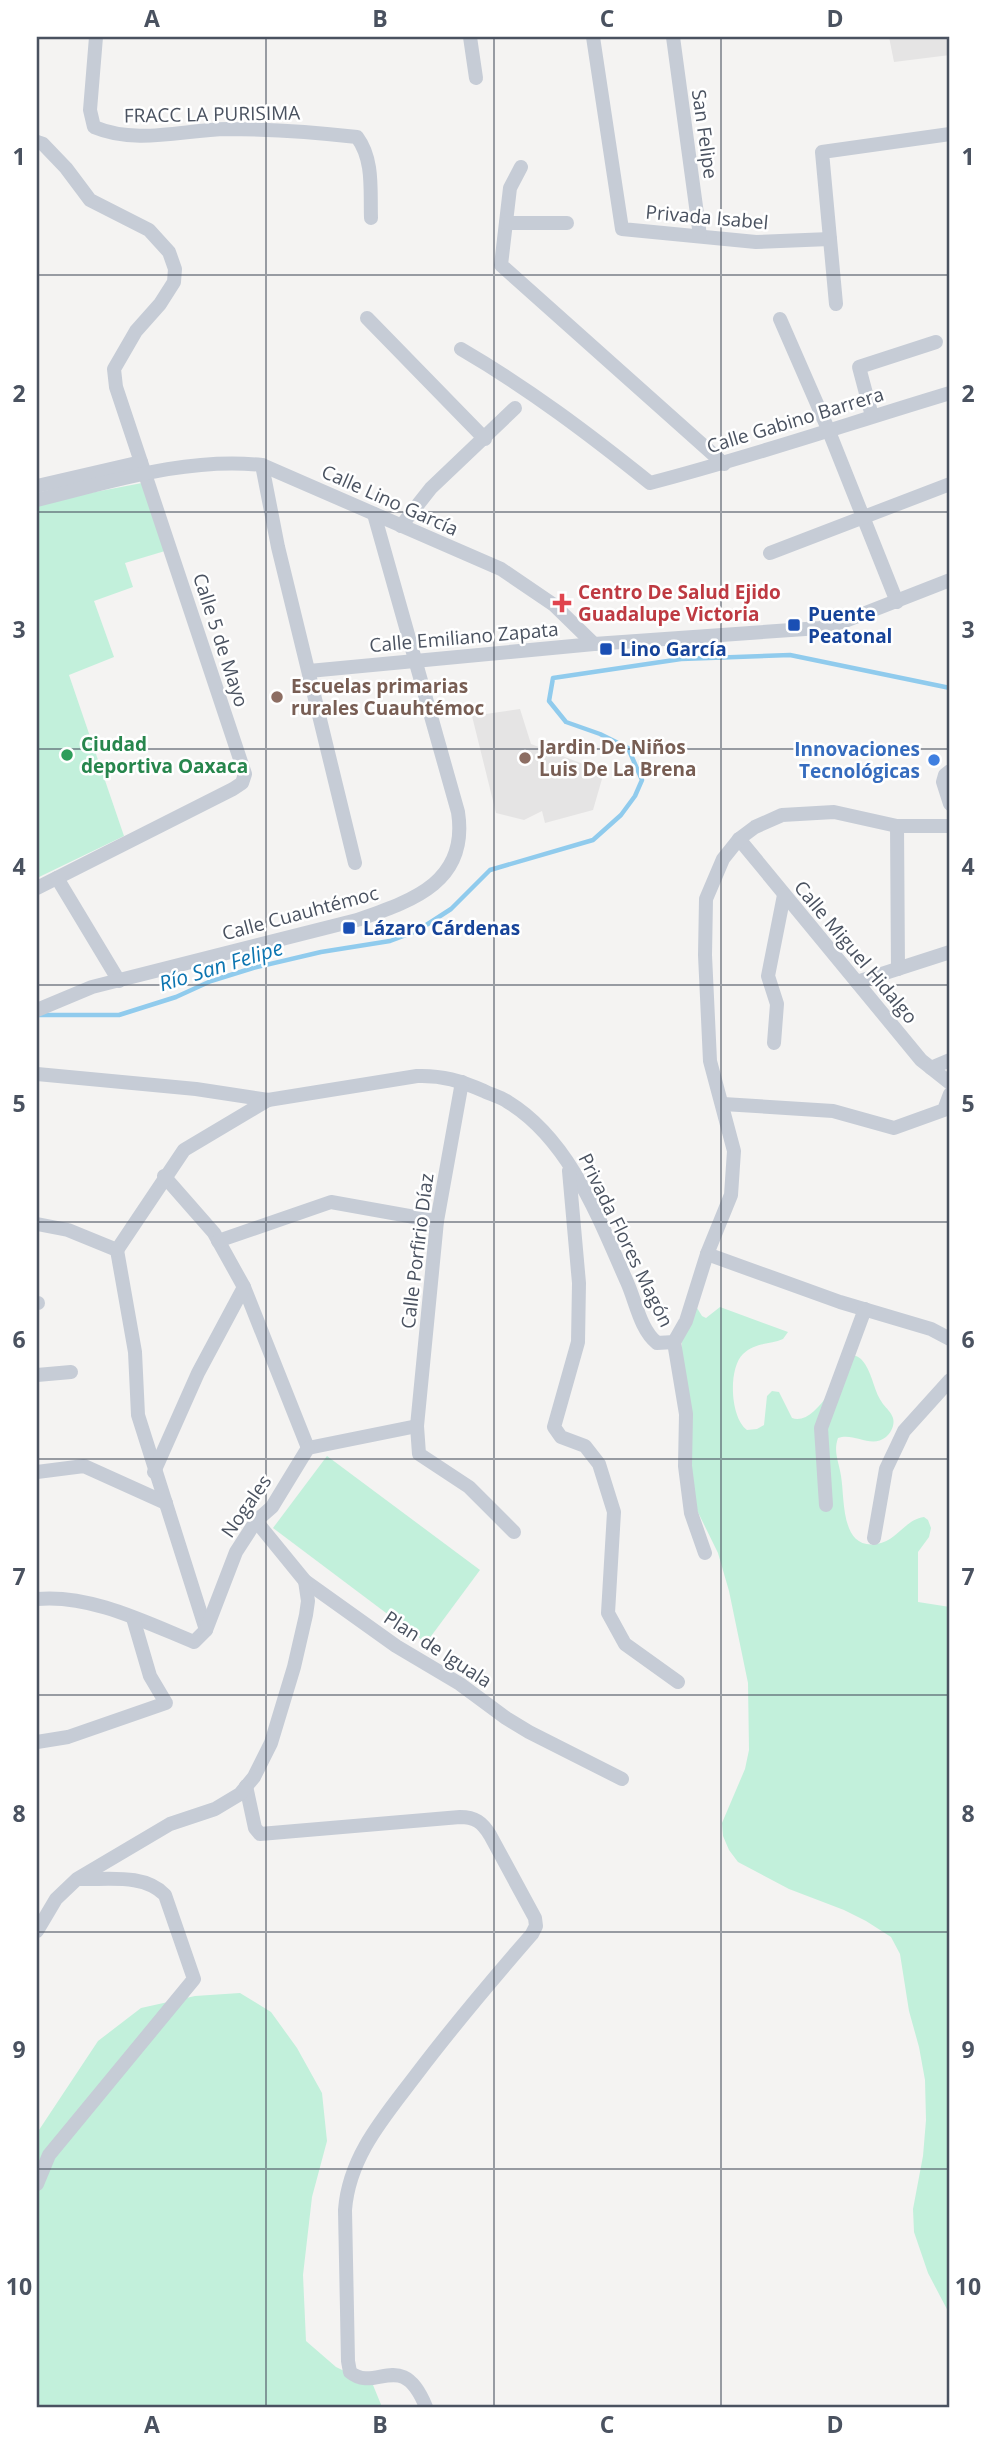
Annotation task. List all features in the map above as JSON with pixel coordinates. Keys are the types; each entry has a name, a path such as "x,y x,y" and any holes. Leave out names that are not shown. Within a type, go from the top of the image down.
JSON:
{"street":[{"name":"FRACC LA PURISIMA","path":"96,37 90,110 94,127 111,134 153,136 225,129 308,131 357,136 366,148 369,162 370,218"},
{"path":"470,37 476,78"},
{"name":"Privada Isabel","path":"593,37 622,229 757,242 830,239"},
{"name":"San Felipe","path":"673,37 700,236"},
{"path":"836,304 822,152 950,134"},
{"name":"Calle 5 de Mayo","path":"37,142 43,144 66,168 90,200 149,230 169,252 175,269 174,282 160,304 136,331 114,369 117,387 242,765 244,779 233,789 37,888"},
{"path":"521,167 510,188 501,265 724,464"},
{"path":"506,223 567,223"},
{"path":"366,318 485,439"},
{"path":"780,319 828,429 897,602"},
{"path":"872,416 859,366 936,342"},
{"name":"Calle Gabino Barrera","path":"461,349 512,378 650,482 724,464 828,429 950,393"},
{"path":"401,526 430,488 515,408"},
{"name":"Calle Lino García","path":"143,468 237,463 262,466 500,569 554,605 594,644"},
{"path":"262,466 278,547 355,863"},
{"path":"37,486 143,468"},
{"path":"37,500 143,468"},
{"path":"770,553 950,484"},
{"name":"Calle Cuauhtémoc","path":"38,1009 69,995 119,981 357,920 417,897 439,880 452,863 457,852 460,825 374,514"},
{"name":"Calle Emiliano Zapata","path":"309,671 594,644 820,628 897,602 950,580"},
{"path":"950,771 943,782 950,804"},
{"name":"Privada Flores Magón","path":"37,1074 196,1089 268,1100 417,1076 433,1075 462,1082 508,1102 540,1127 568,1162 603,1229 633,1294 647,1335 657,1343 674,1342 686,1321 730,1195 734,1151 710,1060 705,955 706,899 723,859 738,839 755,827 782,815 834,812 897,826 950,826"},
{"path":"897,826 898,969"},
{"name":"Calle Miguel Hidalgo","path":"738,839 920,1059 950,1083"},
{"path":"57,878 119,981"},
{"path":"774,1043 777,1004 768,976 784,895"},
{"path":"857,982 950,952"},
{"path":"931,1068 950,1060"},
{"name":"Calle Porfirio Díaz","path":"462,1082 437,1221 417,1426 419,1454 469,1488 514,1532"},
{"path":"723,1104 833,1111 894,1128 944,1110 950,1094"},
{"path":"37,1600 57,1598 106,1608 194,1642 206,1630 138,1415 135,1352 117,1250 164,1176 184,1150 268,1100"},
{"path":"568,1162 579,1283 578,1342 554,1427 561,1437 585,1446 599,1464 614,1512 608,1613 625,1644 678,1682"},
{"path":"164,1176 214,1233 244,1287 307,1448 417,1426"},
{"path":"218,1241 331,1202 437,1221"},
{"path":"37,1224 68,1230 117,1250"},
{"path":"708,1254 931,1329 950,1339"},
{"path":"154,1472 198,1373 244,1287"},
{"path":"826,1505 821,1428 865,1309"},
{"path":"674,1342 686,1414 685,1466 691,1513 705,1553"},
{"path":"37,1375 71,1372"},
{"path":"874,1538 886,1469 904,1431 950,1380"},
{"name":"Nogales","path":"206,1630 236,1552 256,1521 272,1507 307,1448"},
{"path":"37,1472 84,1466 166,1503"},
{"name":"Plan de Iguala","path":"256,1521 305,1581 396,1647 460,1684 506,1718 622,1779"},
{"path":"37,1931 56,1899 77,1879 170,1824 215,1809 240,1794 254,1777 280,1717 306,1615 308,1601 305,1581"},
{"path":"37,1742 68,1737 166,1703 150,1676 133,1618"},
{"path":"246,1786 254,1828 260,1834 460,1817 475,1818 487,1829 535,1918 536,1926 532,1934 440,2043 370,2137 347,2193 345,2210 350,2372 361,2377 408,2378 416,2386 426,2407"},
{"path":"37,2184 49,2155 194,1979 165,1895 155,1885 135,1880 77,1879"}],"shaded area":[{"path":"889,37 950,37 950,55 894,62"},
{"name":"Jardin De Niños Luis De La Brena","path":"520,709 531,744 604,772 593,810 545,823 542,811 524,820 496,813 472,716"}],"green space":[{"path":"142,483 165,551 125,563 133,587 94,601 114,657 69,675 124,836 37,878 37,507 48,501"},
{"path":"720,1307 788,1332 783,1339 748,1350 738,1361 733,1381 734,1404 741,1424 747,1430 764,1425 767,1396 772,1391 779,1392 792,1418 801,1419 819,1407 852,1355 864,1362 880,1399 892,1416 893,1423 886,1437 880,1440 838,1438 836,1452 850,1531 856,1539 865,1544 877,1544 890,1539 917,1519 924,1517 928,1520 931,1528 929,1537 918,1552 918,1602 950,1607 950,2315 928,2273 914,2232 913,2209 923,2156 926,2120 925,2080 909,2011 900,1954 891,1937 866,1921 789,1889 738,1862 723,1836 722,1823 745,1769 749,1750 748,1683 729,1591 718,1553 691,1498 681,1389 682,1331 697,1308 706,1318"},
{"path":"327,1456 480,1570 426,1643 273,1528"},
{"path":"240,1993 271,2012 297,2048 322,2093 327,2141 312,2197 303,2275 306,2341 336,2367 373,2385 382,2407 37,2407 37,2133 98,2041 141,2008 195,1996"}],"waterway":[{"name":"Río San Felipe","path":"38,1015 119,1015 253,968 321,952 390,941 417,931 451,909 490,870 593,840 621,815 635,796 642,780 628,748 566,722 549,701 553,678 681,659 790,655 950,688"}],"place":[{"name":"Centro De Salud Ejido Guadalupe Victoria","path":"562,603"},
{"name":"Puente Peatonal","path":"794,625"},
{"name":"Lino García","path":"606,649"},
{"name":"Escuelas primarias rurales Cuauhtémoc","path":"277,697"},
{"name":"Ciudad deportiva Oaxaca","path":"67,755"},
{"name":"Jardin De Niños Luis De La Brena","path":"525,758"},
{"name":"Innovaciones Tecnológicas","path":"934,760"},
{"name":"Lázaro Cárdenas","path":"349,928"}]}
